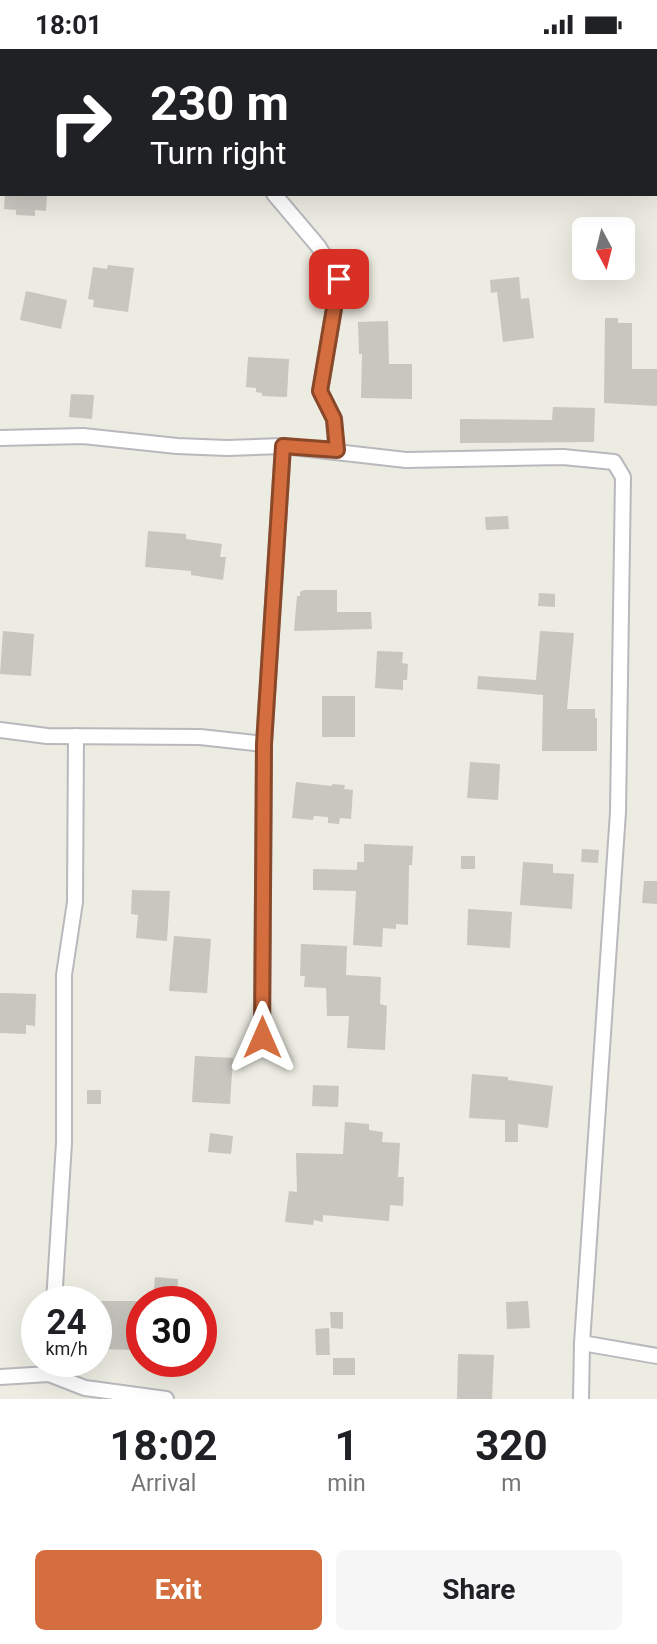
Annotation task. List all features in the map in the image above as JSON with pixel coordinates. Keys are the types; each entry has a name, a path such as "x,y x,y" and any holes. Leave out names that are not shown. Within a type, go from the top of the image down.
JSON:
{"street":[{"path":"276,196 318,246 339,279 320,391 334,419 337,450"},
{"path":"0,438 83,436 227,448 283,446 337,450 405,460 563,457 614,462 623,477 618,812 582,1343 581,1399"},
{"path":"262,1037 264,744 283,446"},
{"path":"0,730 47,736 200,737 264,744"},
{"path":"55,1286 64,1143 64,975 75,902 76,736"},
{"path":"582,1343 657,1356"},
{"path":"0,1377 21,1373"},
{"path":"65,1377 85,1388 166,1399"}],"building":[{"path":"5,196 47,196 46,211 35,210 35,216 16,215 16,210 4,209"},
{"path":"108,265 134,268 128,312 93,307 94,300 88,299 93,267 107,269"},
{"path":"519,277 521,299 529,298 534,338 503,342 497,292 491,293 490,280"},
{"path":"26,291 67,300 61,329 20,320"},
{"path":"605,318 618,318 618,323 632,323 632,369 657,369 657,406 604,403"},
{"path":"388,321 389,364 412,364 412,399 361,398 362,354 359,354 358,322"},
{"path":"248,357 289,359 287,397 262,396 262,393 256,392 256,388 246,387"},
{"path":"71,394 94,395 92,419 69,417"},
{"path":"553,407 595,408 594,442 460,443 460,419 552,420"},
{"path":"508,516 509,529 486,530 485,517"},
{"path":"148,531 186,534 186,539 222,544 220,557 226,557 223,580 191,575 191,571 145,567"},
{"path":"304,590 337,590 337,612 371,612 372,629 294,631 297,596"},
{"path":"539,593 555,594 555,607 538,606"},
{"path":"3,631 34,634 31,676 0,674"},
{"path":"540,631 574,633 567,709 595,709 597,751 542,751 543,695 477,689 478,676 536,680"},
{"path":"377,651 403,652 402,663 408,664 403,690 375,688"},
{"path":"322,696 355,696 355,737 322,737"},
{"path":"470,762 500,764 498,800 467,798"},
{"path":"296,782 345,785 344,789 353,790 351,819 340,818 339,824 328,823 328,817 314,816 313,820 292,818"},
{"path":"364,844 413,846 412,865 409,865 408,925 396,924 396,929 383,928 382,947 353,945 356,891 313,890 313,869 357,870 357,862 364,862"},
{"path":"582,849 599,850 598,863 581,862"},
{"path":"461,856 475,856 475,869 461,869"},
{"path":"523,862 553,864 553,873 574,874 572,909 520,905"},
{"path":"644,881 657,881 657,904 642,903"},
{"path":"132,890 170,891 167,941 136,938 138,915 131,914"},
{"path":"468,909 512,912 510,948 467,945"},
{"path":"174,936 211,939 207,993 169,991"},
{"path":"301,944 347,946 346,975 381,977 380,1004 387,1006 385,1050 347,1048 349,1016 327,1016 326,988 304,987 305,976 300,976"},
{"path":"0,993 36,994 35,1026 26,1025 26,1034 0,1033"},
{"path":"195,1056 233,1058 230,1104 192,1102"},
{"path":"472,1074 508,1077 508,1080 553,1086 548,1128 518,1124 518,1142 505,1142 505,1120 469,1118"},
{"path":"313,1085 339,1086 338,1107 312,1106"},
{"path":"87,1090 101,1090 101,1104 87,1104"},
{"path":"345,1122 369,1124 369,1130 383,1132 382,1142 400,1143 398,1177 404,1177 403,1206 390,1205 389,1221 323,1215 323,1222 314,1220 313,1225 285,1222 289,1191 297,1192 296,1153 343,1154"},
{"path":"210,1133 233,1136 231,1154 208,1152"},
{"path":"155,1277 178,1279 178,1286 154,1286"},
{"path":"112,1301 126,1301 126,1350 112,1349"},
{"path":"528,1301 530,1328 507,1329 506,1302"},
{"path":"330,1312 343,1312 343,1329 331,1328"},
{"path":"329,1328 330,1355 316,1355 315,1329"},
{"path":"458,1354 494,1355 492,1399 457,1399"},
{"path":"333,1358 355,1358 355,1375 333,1375"}],"route":[{"path":"262,1037 264,744 283,446 337,450 334,419 320,391 339,279"}]}
